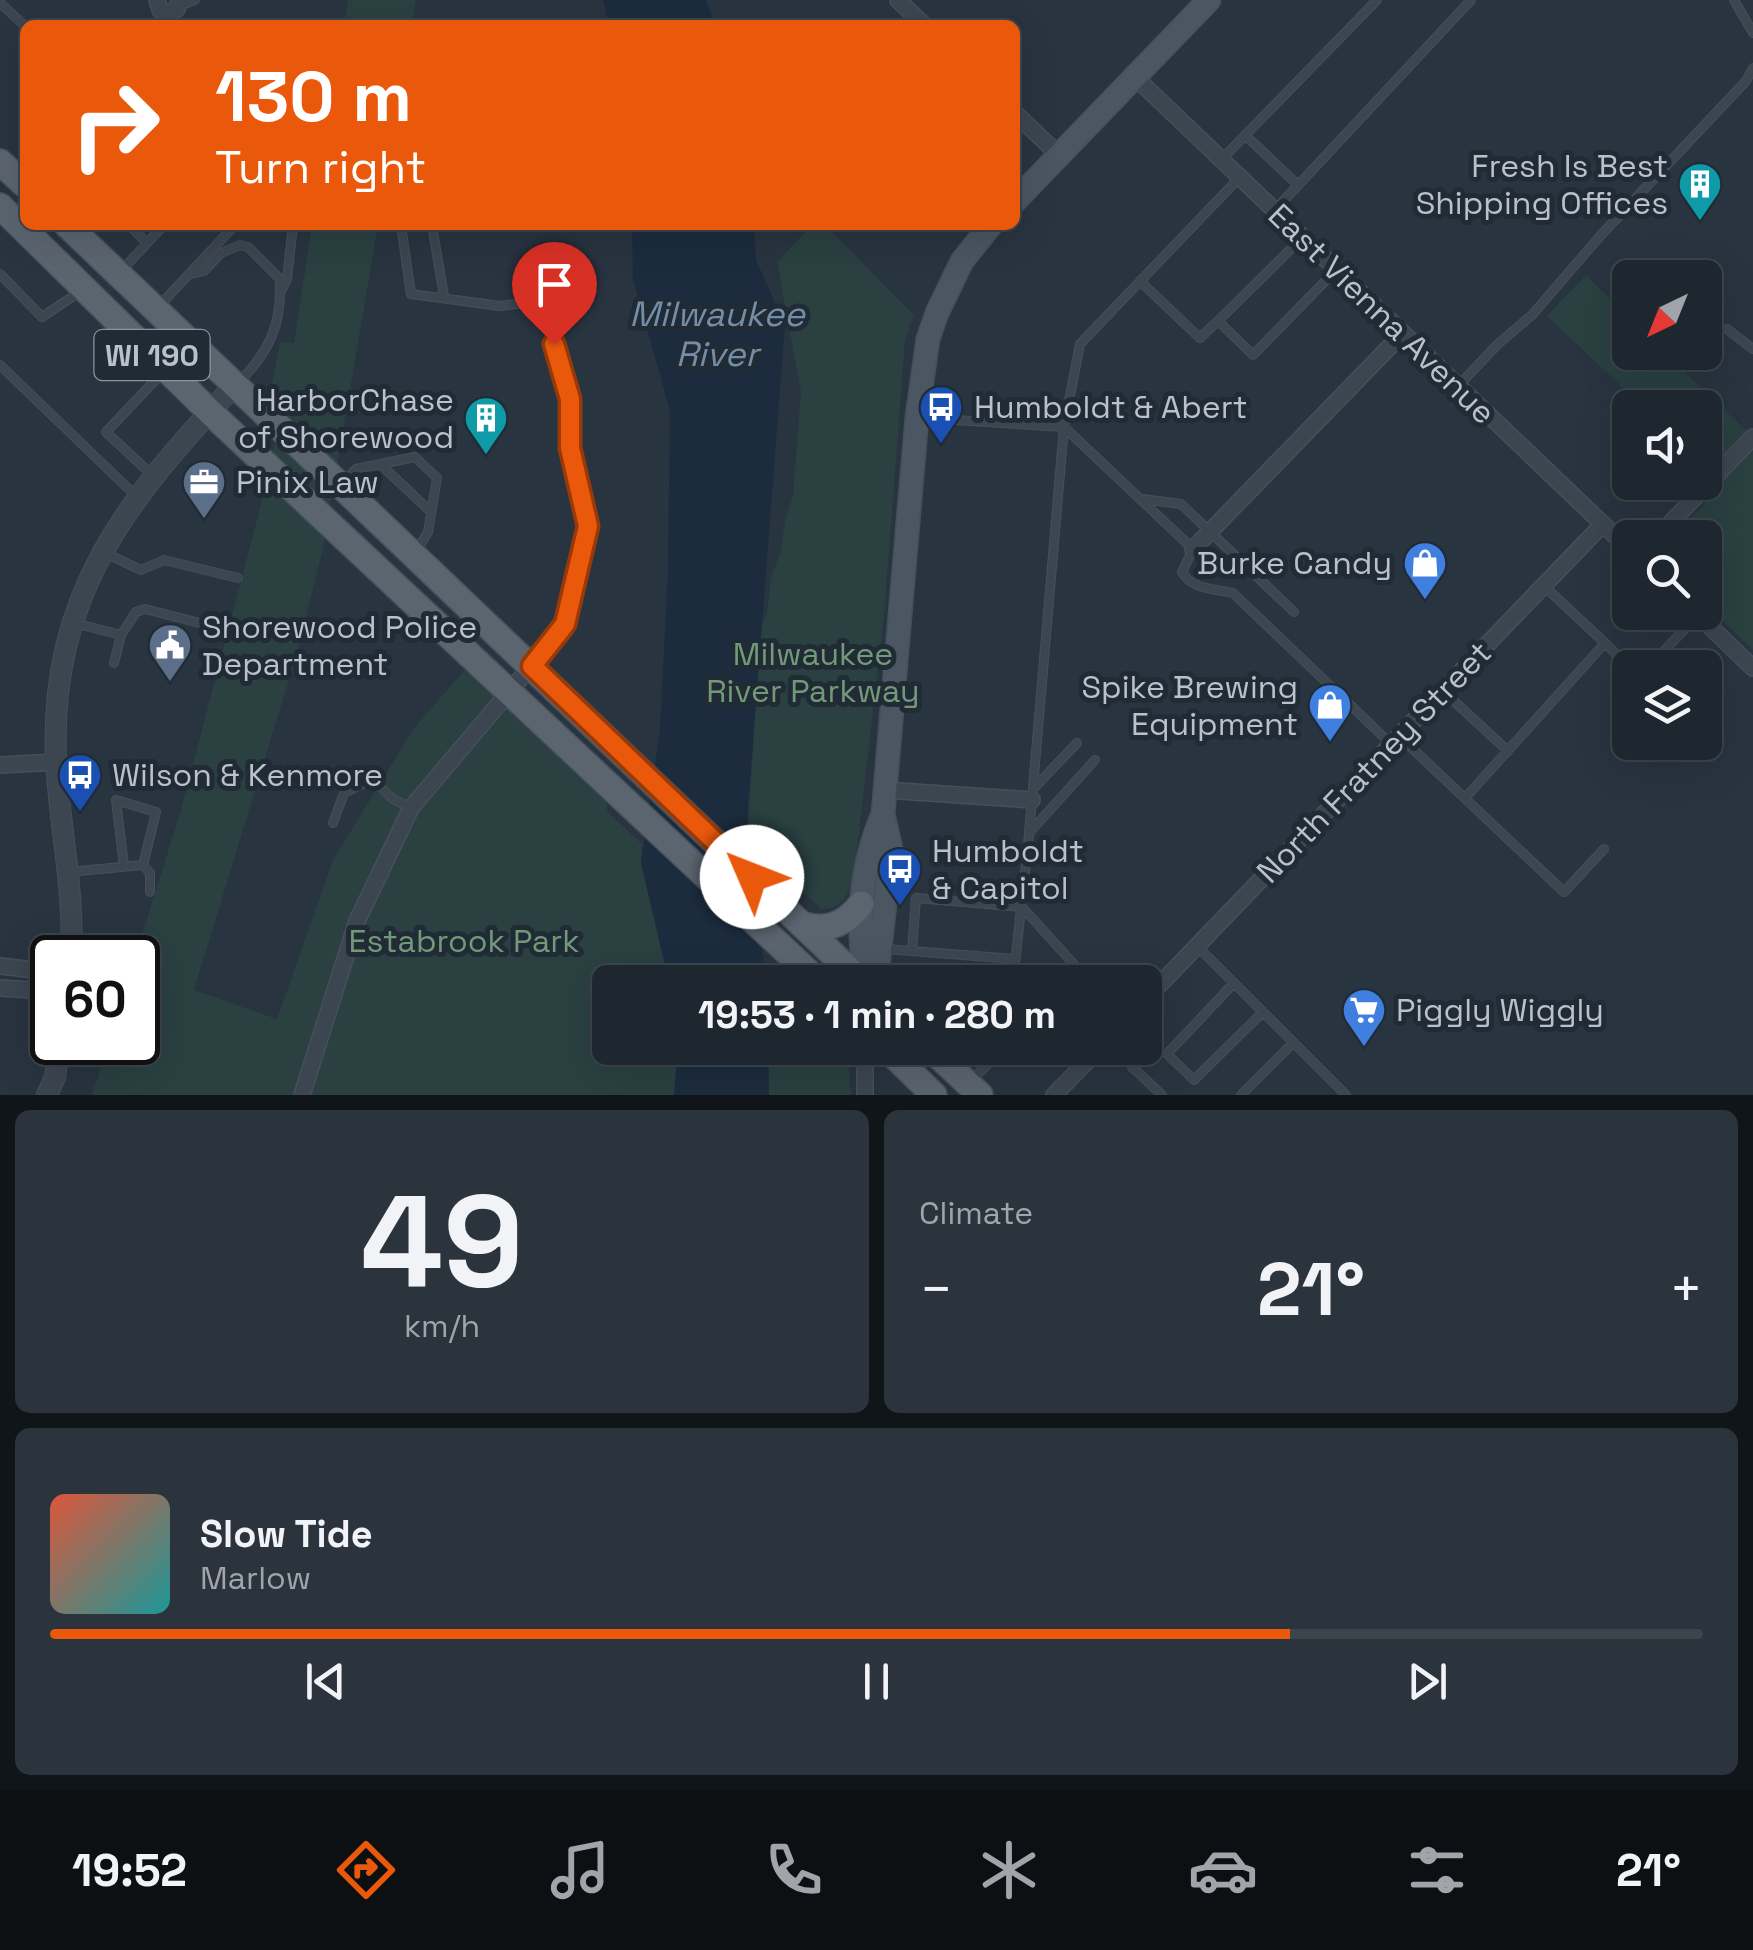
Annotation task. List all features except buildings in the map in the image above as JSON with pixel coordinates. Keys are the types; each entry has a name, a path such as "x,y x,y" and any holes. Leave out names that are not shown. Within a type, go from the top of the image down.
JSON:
{"main road":[{"path":"1020,195 1209,0"},
{"path":"0,162 20,180"},
{"name":"WI 190","path":"24,230 210,412 801,965"},
{"path":"29,230 97,274 118,274"},
{"name":"WI 190","path":"71,230 847,965"},
{"path":"878,965 890,849 883,814 917,418 928,340 962,261 987,230"},
{"path":"89,293 156,333 212,382 236,386"},
{"path":"210,412 230,412 244,419 340,506 410,550 407,562 388,560 362,536 332,524"},
{"path":"863,965 861,904 871,842 883,814"},
{"path":"801,924 816,929 831,927 844,922 861,904"},
{"path":"903,1065 934,1095"},
{"path":"949,1065 975,1089"}],"street":[{"path":"157,0 164,12 171,13 185,2"},
{"path":"898,0 919,20"},
{"name":"East Vienna Avenue","path":"1135,77 1612,533"},
{"path":"1020,118 1060,156"},
{"path":"1193,549 1403,333"},
{"path":"69,935 68,872 56,762 58,689 74,622 101,551 137,497 236,386"},
{"path":"1673,520 1753,438"},
{"name":"North Fratney Street","path":"1162,982 1603,524"},
{"path":"1713,630 1753,668"},
{"path":"302,1095 357,922 412,808 532,666"},
{"path":"0,764 56,762"},
{"path":"885,790 1032,794"},
{"path":"0,966 30,969"},
{"path":"0,988 30,990"},
{"path":"864,1095 865,1065"},
{"path":"1054,1095 1083,1065"}],"lane":[{"path":"1221,160 1377,0"},
{"path":"1274,210 1471,0"},
{"path":"1734,0 1753,33"},
{"path":"0,3 20,21"},
{"path":"1458,386 1532,315 1753,68"},
{"path":"1245,135 1298,185"},
{"path":"1015,965 1064,426 1080,344 1240,178"},
{"path":"135,230 148,242"},
{"path":"118,274 159,230"},
{"path":"156,310 231,230"},
{"path":"236,386 268,350 280,293 288,278 293,230"},
{"path":"402,230 411,294 500,306 542,301 566,381 570,448 586,513 587,539 562,632 532,666"},
{"path":"433,230 444,296"},
{"path":"1140,281 1200,338 1302,238"},
{"path":"190,274 204,271 221,253 240,245 248,247 276,272 280,293"},
{"path":"1218,322 1253,355 1336,270"},
{"path":"0,274 42,317 89,293"},
{"path":"1727,330 1753,349"},
{"path":"0,365 137,497"},
{"path":"154,477 106,432 166,368"},
{"path":"917,418 1064,426 1193,549 1182,572 1185,579 1233,594 1465,798 1564,892 1604,849"},
{"path":"341,486 356,469 415,456 437,478 428,532 410,550"},
{"path":"380,464 431,512"},
{"path":"1140,499 1181,504 1294,612"},
{"path":"101,551 141,570 164,560 238,578"},
{"path":"1544,586 1612,650"},
{"path":"114,662 121,634 136,612 144,609 223,629"},
{"path":"74,622 121,634"},
{"path":"1664,650 1682,630"},
{"path":"1465,798 1605,643"},
{"path":"1443,691 1508,750"},
{"path":"1032,794 1077,743"},
{"path":"1029,833 1096,760"},
{"path":"334,823 344,794 372,779 393,799 412,808"},
{"path":"124,866 116,800 156,812 143,865"},
{"path":"68,872 143,865"},
{"path":"143,865 150,873 150,892"},
{"path":"886,894 1022,907 1075,965"},
{"path":"912,951 916,898"},
{"path":"1197,946 1346,1095"},
{"path":"881,948 1015,960"},
{"path":"1234,983 1167,1054 1194,1080 1262,1012"},
{"path":"1241,1095 1293,1042"},
{"path":"975,1089 992,1065"},
{"path":"1132,1066 1162,1095"}],"green space":[{"path":"348,0 416,0 413,20 345,20"},
{"name":"Estabrook Park","path":"311,230 377,230 323,548 297,654 194,990 277,1019 333,860 414,728 467,667 607,803 607,811 642,844 641,863 665,965 592,965 592,1065 677,1065 674,1095 92,1095 102,1065 160,1065 160,935 142,935 181,810 264,493 282,406 270,394 280,342 294,343"},
{"name":"Milwaukee River Parkway","path":"807,230 830,230 914,315 905,340 884,617 853,884 841,902 821,909 756,846 748,827 754,733 751,644 767,614 771,578 793,496 801,392 777,262"},
{"path":"1586,275 1612,300 1612,370 1683,370 1704,390 1625,390 1547,316"},
{"path":"1722,407 1753,437 1753,650 1722,620 1722,520 1689,520 1708,500 1722,500"},
{"path":"768,1065 848,1065 851,1095 769,1095"}],"water":[{"path":"603,0 706,0 713,20 608,20"},
{"name":"Milwaukee River","path":"632,230 754,230 756,260 785,325 747,820 764,965 665,965 641,863 660,730 670,411 633,279"},
{"path":"677,1065 768,1065 769,1095 674,1095"}],"place":[{"name":"Fresh Is Best Shipping Offices","path":"1700,222"},
{"name":"Humboldt & Abert","path":"941,445"},
{"name":"HarborChase of Shorewood","path":"486,456"},
{"name":"Pinix Law","path":"204,520"},
{"name":"Burke Candy","path":"1425,601"},
{"name":"Shorewood Police Department","path":"170,683"},
{"name":"Spike Brewing Equipment","path":"1330,743"},
{"name":"Wilson & Kenmore","path":"80,813"},
{"name":"Humboldt & Capitol","path":"900,907"},
{"name":"Piggly Wiggly","path":"1364,1048"}],"route":[{"path":"554,344 570,399 570,448 588,526 562,632 532,666 752,877"}]}
